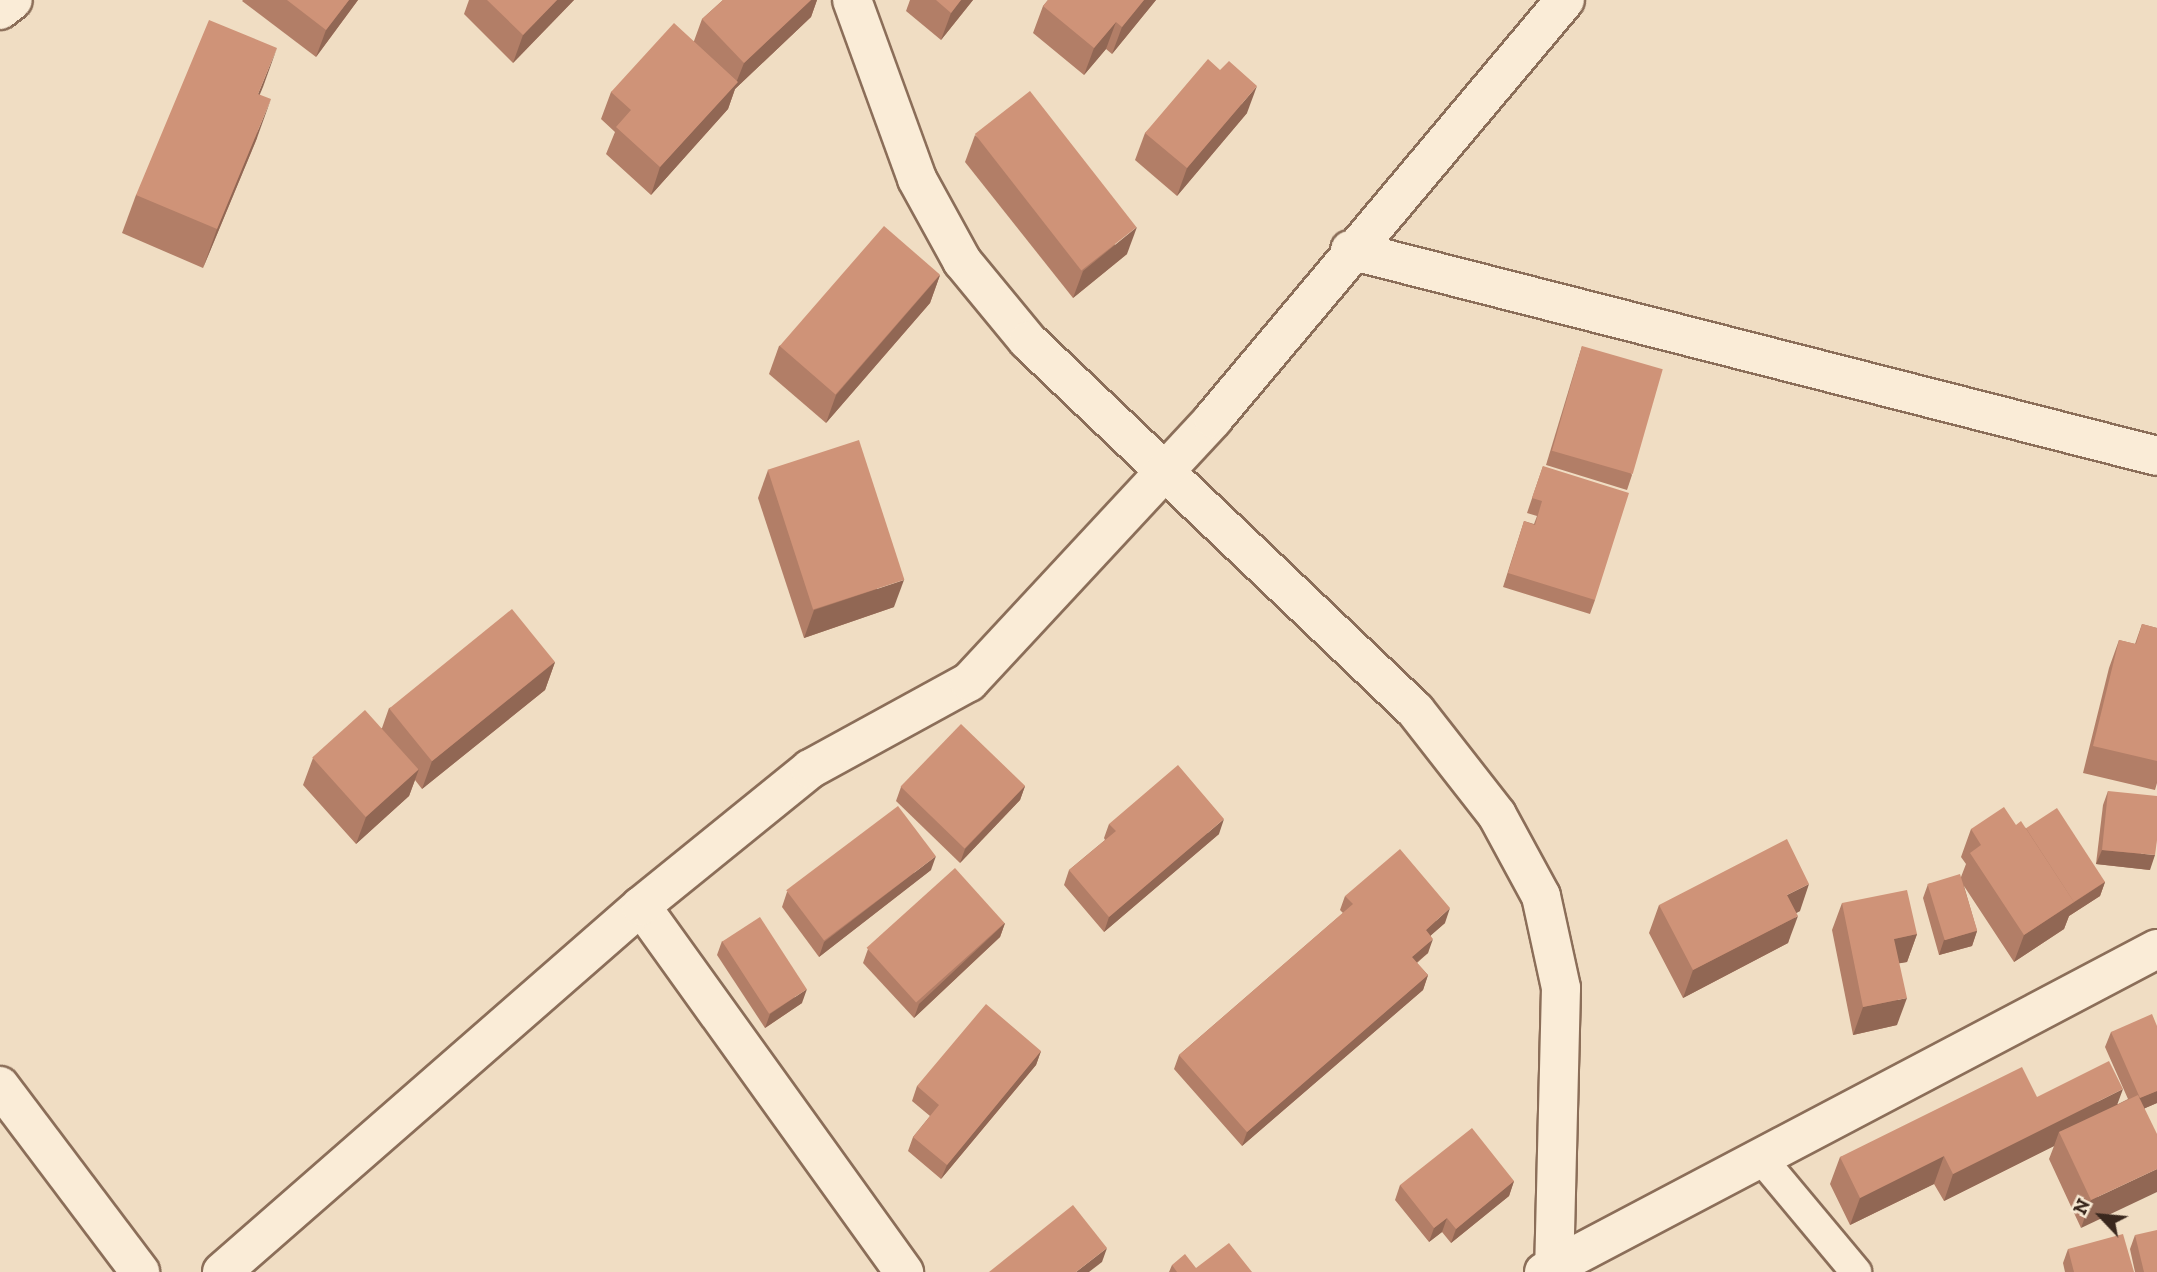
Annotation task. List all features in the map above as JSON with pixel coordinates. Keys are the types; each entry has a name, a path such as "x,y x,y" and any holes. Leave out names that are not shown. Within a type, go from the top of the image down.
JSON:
{"street":[{"path":"0,10 13,0"},
{"path":"852,0 917,179 962,261 1028,341 1415,710 1497,815 1541,896 1561,988 1551,1269"},
{"path":"222,1272 641,906 810,769 969,682 1213,419 1350,250 1565,0"},
{"path":"1350,250 2157,456"},
{"path":"641,906 904,1272"},
{"path":"1551,1269 2157,949"},
{"path":"0,1086 140,1272"}],"lane":[{"path":"1760,1157 1856,1272"}],"building":[{"path":"287,0 349,0 326,30"},
{"path":"487,0 557,0 523,35"},
{"path":"723,0 811,0 744,63 702,19"},
{"path":"936,0 961,0 951,13"},
{"path":"1048,0 1144,0 1122,27 1116,22 1094,48 1043,6"},
{"path":"209,20 277,48 258,94 271,99 217,229 136,195"},
{"path":"674,23 738,82 660,167 616,127 631,110 611,92"},
{"path":"1208,59 1220,70 1229,61 1257,86 1187,168 1145,133"},
{"path":"1030,91 1137,227 1081,270 975,134"},
{"path":"884,226 940,275 836,395 780,346"},
{"path":"1582,346 1663,369 1633,474 1552,451"},
{"path":"859,440 904,580 813,609 768,470"},
{"path":"1543,466 1629,493 1595,600 1508,573 1524,521 1535,525 1542,501 1532,498"},
{"path":"512,609 555,662 432,761 389,708"},
{"path":"2142,624 2157,628 2157,761 2093,746 2119,640 2136,644"},
{"path":"365,710 419,769 366,817 312,758"},
{"path":"961,724 1025,786 965,848 901,787"},
{"path":"1178,765 1224,819 1109,917 1069,870 1116,831 1109,824"},
{"path":"2108,791 2157,796 2155,855 2102,850"},
{"path":"898,806 936,856 824,941 786,890"},
{"path":"2004,807 2016,825 2021,821 2074,902 2024,935 1970,853 1981,845 1971,829"},
{"path":"2057,808 2105,882 2074,902 2026,828"},
{"path":"1787,839 1809,884 1787,895 1798,916 1693,970 1659,905"},
{"path":"1400,849 1450,908 1426,930 1433,939 1412,957 1428,975 1247,1132 1179,1055 1353,904 1345,896"},
{"path":"955,868 1005,923 916,1003 867,948"},
{"path":"1960,874 1977,930 1945,940 1927,884"},
{"path":"1907,890 1917,934 1894,939 1907,998 1863,1007 1842,903"},
{"path":"760,917 807,989 769,1014 722,942"},
{"path":"986,1004 1041,1051 947,1165 913,1137 939,1105 917,1086"},
{"path":"2152,1014 2157,1026 2157,1091 2140,1098 2111,1032"},
{"path":"2109,1061 2123,1089 1953,1174 1944,1156 1860,1198 1840,1157 2022,1067 2037,1097"},
{"path":"2138,1095 2157,1134 2157,1169 2091,1200 2059,1132"},
{"path":"1472,1128 1514,1181 1456,1229 1447,1218 1434,1228 1400,1185"},
{"path":"1073,1205 1107,1248 1076,1272 989,1272"},
{"path":"2157,1230 2157,1272 2144,1272 2135,1235"},
{"path":"2123,1234 2134,1272 2074,1272 2068,1249"},
{"path":"1229,1243 1252,1272 1177,1272 1172,1265 1185,1254 1196,1268"}]}
